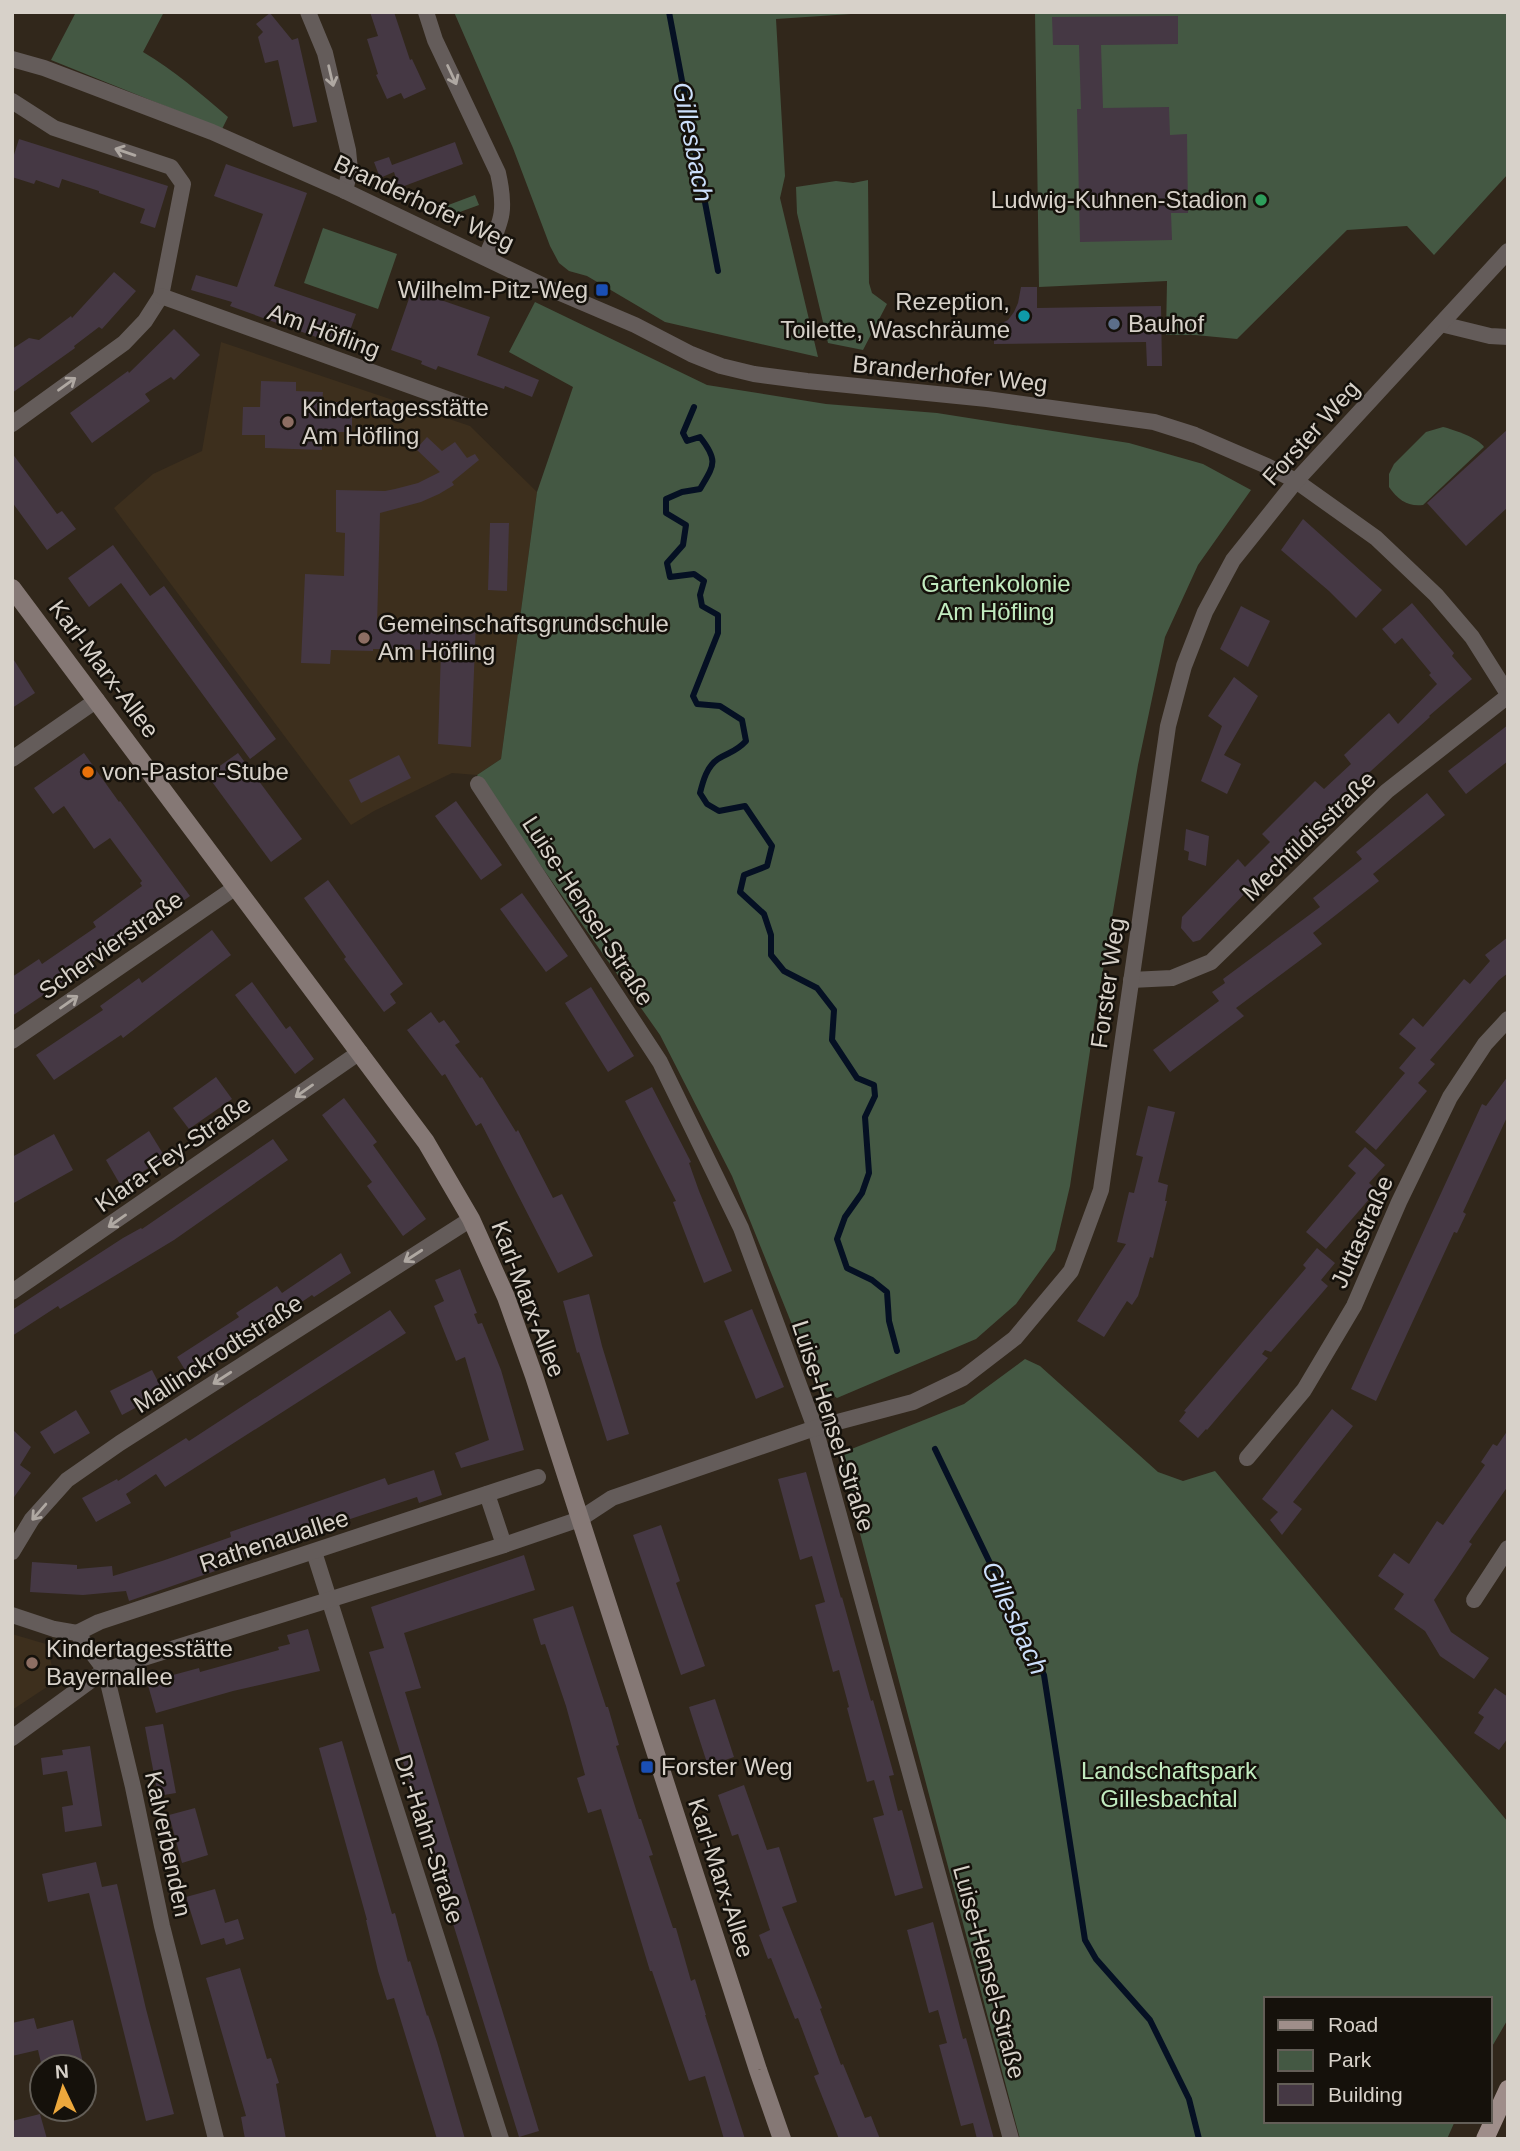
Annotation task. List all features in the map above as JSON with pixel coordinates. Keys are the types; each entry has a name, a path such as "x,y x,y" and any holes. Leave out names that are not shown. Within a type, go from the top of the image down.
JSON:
{"main road":[{"path":"1485,2139 1508,2088"}],"street":[{"path":"307,12 325,53 348,150 350,170 345,191"},
{"path":"426,12 435,40 498,173 503,194 503,212 486,257"},
{"name":"Branderhofer Weg","path":"12,58 212,132 722,366 754,374 807,381 988,399 1154,422 1195,435 1296,481 1376,538 1436,595 1472,637 1508,695"},
{"path":"12,101 54,128 171,167 183,184 161,296 145,321 124,343 12,424"},
{"name":"Forster Weg","path":"580,1519 612,1498 815,1428 913,1402 964,1378 1015,1338 1071,1271 1101,1190 1168,726 1184,666 1205,612 1233,560 1296,481 1508,251"},
{"name":"Am Höfling","path":"161,296 472,408"},
{"path":"1441,324 1490,336 1508,337"},
{"name":"Karl-Marx-Allee","path":"12,588 426,1142 471,1219 506,1297 782,2139"},
{"name":"Mechtildisstraße","path":"1131,980 1172,978 1211,962 1387,790 1508,695"},
{"path":"12,758 97,700"},
{"name":"Luise-Hensel-Straße","path":"478,784 660,1062 741,1228 815,1428 1011,2139"},
{"name":"Schervierstraße","path":"12,1041 236,887"},
{"name":"Juttastraße","path":"1247,1458 1304,1390 1354,1306 1399,1202 1450,1097 1485,1044 1508,1019"},
{"name":"Klara-Fey-Straße","path":"12,1292 360,1052"},
{"name":"Mallinckrodtstraße","path":"12,1552 32,1519 67,1480 120,1443 471,1219"},
{"name":"Rathenauallee","path":"77,1633 99,1622 538,1477"},
{"path":"487,1494 504,1545"},
{"path":"12,1738 105,1670 580,1519"},
{"path":"1474,1600 1508,1548"},
{"name":"Dr.-Hahn-Straße","path":"314,1552 501,2139"},
{"path":"12,1615 54,1629 77,1633"},
{"name":"Kalverbenden","path":"77,1633 105,1670 162,1926 216,2139"}],"shaded area":[{"name":"Gemeinschaftsgrundschule Am Höfling","path":"221,342 470,426 537,492 501,759 477,775 452,773 351,825 114,508 153,474 202,451"},
{"name":"Kindertagesstätte Bayernallee","path":"12,1634 46,1644 56,1681 12,1710"}],"green space":[{"path":"76,12 164,12 143,52 176,74 228,117 222,129 51,60"},
{"path":"454,12 881,12 776,19 785,176 780,198 818,357 665,322 587,276 569,271 559,263"},
{"name":"Ludwig-Kuhnen-Stadion","path":"1035,12 1508,12 1508,174 1434,255 1407,226 1347,230 1237,339 1166,335 1167,281 1039,287"},
{"path":"868,180 869,283 872,293 887,304 863,350 828,343 797,213 796,187 836,181 853,183"},
{"path":"475,195 479,205 438,220 427,213"},
{"path":"323,228 397,254 378,309 304,283"},
{"name":"Gartenkolonie Am Höfling","path":"535,302 707,385 826,404 937,413 1129,443 1203,464 1251,490 1198,565 1165,637 1138,765 1095,1017 1070,1186 1055,1250 1016,1304 976,1339 837,1398 816,1384 732,1176 660,1035 477,775 501,759 537,492 573,387 509,352"},
{"path":"1443,427 1460,432 1484,447 1423,505 1404,502 1389,487 1389,474 1394,464 1426,432"},
{"name":"Landschaftspark Gillesbachtal","path":"1025,1359 1040,1366 1158,1472 1183,1481 1215,1471 1508,1822 1508,2019 1492,2047 1492,1997 1264,1997 1264,2123 1454,2123 1447,2139 1020,2139 839,1454 964,1404"}],"building":[{"path":"370,12 394,12 410,60 412,59 426,89 404,99 401,93 387,99 376,75 378,74 367,39 378,36"},
{"path":"270,13 292,40 298,38 317,122 293,127 278,60 265,63 258,37 263,32 256,24"},
{"path":"1178,16 1178,44 1101,45 1103,108 1169,107 1170,135 1187,134 1188,213 1171,213 1172,240 1080,242 1077,109 1081,109 1079,45 1053,45 1052,17"},
{"path":"19,139 168,186 155,228 140,223 145,209 99,191 62,179 59,188 36,180 34,184 12,177 12,161"},
{"path":"455,142 463,164 399,188 394,172 380,178 374,162 389,157 392,165"},
{"path":"226,164 307,193 274,286 356,314 344,347 230,306 232,302 191,290 196,275 237,287 263,214 214,196"},
{"path":"114,272 136,291 102,329 99,327 74,346 75,348 12,393 12,349 29,338 39,340 71,316 72,318"},
{"path":"1021,287 1037,287 1037,308 1161,306 1162,366 1147,366 1146,342 994,344 994,324 1008,320 1014,312"},
{"path":"412,290 490,317 477,355 539,380 532,397 438,366 436,370 421,364 422,361 391,350"},
{"path":"174,329 200,355 174,380 171,377 145,394 150,401 92,443 70,413 128,371 129,373"},
{"path":"261,381 296,382 296,391 323,392 322,402 352,402 352,432 322,432 322,450 265,448 265,435 242,435 243,407 260,407"},
{"path":"1508,429 1508,507 1466,546 1427,503"},
{"path":"427,437 442,451 455,442 467,458 475,454 479,460 452,482 454,485 439,494 380,513 377,626 443,629 443,618 476,621 471,747 438,744 441,650 331,650 330,664 301,663 305,574 344,576 345,533 336,532 336,490 385,491 418,483 440,472 416,449"},
{"path":"12,453 57,514 62,511 76,529 47,550 12,502"},
{"path":"1303,519 1382,590 1356,618 1281,550"},
{"path":"490,523 509,523 507,591 488,590"},
{"path":"113,545 150,596 164,586 276,739 250,759 121,583 89,607 68,578"},
{"path":"1412,603 1472,679 1337,802 1200,940 1193,942 1181,928 1182,917 1238,859 1245,867 1270,842 1262,834 1315,781 1324,789 1351,764 1344,755 1378,723 1389,713 1398,724 1437,684 1402,638 1395,644 1382,629"},
{"path":"1241,606 1270,621 1248,667 1220,649"},
{"path":"12,657 35,693 12,708"},
{"path":"1234,677 1258,696 1224,755 1241,764 1227,794 1201,781 1222,726 1208,716"},
{"path":"1508,725 1508,761 1466,794 1448,771"},
{"path":"84,753 190,896 169,911 166,907 138,926 141,930 113,950 12,1016 12,977 39,959 42,964 96,927 93,922 142,886 142,881 110,838 94,849 64,806 53,814 34,788"},
{"path":"238,753 302,839 271,862 207,775"},
{"path":"399,755 411,778 361,803 349,780"},
{"path":"1427,793 1445,815 1373,874 1379,881 1313,933 1322,944 1236,1008 1244,1016 1170,1072 1153,1050 1219,1001 1212,992 1225,983 1223,979 1320,907 1313,898 1362,859 1356,852"},
{"path":"456,801 502,865 481,880 435,816"},
{"path":"1186,829 1209,836 1206,866 1188,860 1189,852 1184,850"},
{"path":"328,880 403,984 390,994 396,1003 384,1012 344,959 346,957 304,898"},
{"path":"522,893 568,956 546,972 500,909"},
{"path":"212,930 231,955 123,1038 121,1035 54,1080 36,1055 103,1010 100,1006 139,978 142,983"},
{"path":"1508,937 1508,973 1430,1060 1435,1064 1418,1083 1427,1091 1376,1150 1355,1132 1405,1073 1399,1068 1416,1048 1399,1034 1413,1018 1423,1027 1464,979 1470,984 1490,961 1485,955"},
{"path":"252,982 286,1029 290,1026 314,1059 295,1074 235,995"},
{"path":"591,987 634,1056 608,1072 565,1003"},
{"path":"431,1012 439,1023 444,1020 460,1042 455,1045 480,1078 482,1077 516,1132 518,1130 553,1198 562,1194 593,1256 558,1273 481,1123 476,1126 445,1074 442,1076 407,1030"},
{"path":"1508,1076 1508,1115 1463,1212 1466,1214 1457,1233 1454,1232 1376,1401 1351,1389 1482,1104 1486,1106"},
{"path":"216,1077 232,1099 189,1129 173,1108"},
{"path":"652,1087 691,1162 689,1163 699,1191 732,1271 704,1283 673,1202 676,1201 625,1101"},
{"path":"344,1098 377,1142 373,1145 426,1219 403,1236 367,1186 372,1182 322,1115"},
{"path":"1148,1106 1175,1112 1158,1182 1168,1185 1167,1201 1153,1258 1150,1257 1138,1296 1132,1305 1127,1301 1104,1337 1077,1321 1126,1244 1117,1242 1129,1192 1134,1193 1143,1157 1136,1155"},
{"path":"149,1131 165,1157 121,1186 106,1160"},
{"path":"54,1134 73,1170 12,1204 12,1157"},
{"path":"273,1139 288,1160 174,1240 60,1309 58,1306 12,1336 12,1310 123,1238 142,1229"},
{"path":"1365,1147 1385,1165 1369,1183 1377,1190 1326,1249 1306,1232 1356,1173 1348,1166"},
{"path":"1317,1248 1335,1263 1321,1280 1328,1286 1271,1352 1265,1350 1262,1354 1268,1358 1198,1438 1179,1421 1186,1412 1184,1411 1306,1268 1303,1265"},
{"path":"341,1253 351,1273 314,1297 312,1295 190,1378 177,1357 239,1317 236,1313 277,1286 282,1293"},
{"path":"460,1269 477,1313 474,1314 478,1324 482,1323 501,1370 524,1450 461,1468 455,1453 489,1440 465,1357 456,1361 434,1306 444,1301 435,1280"},
{"path":"589,1294 629,1434 607,1441 579,1352 577,1353 563,1301"},
{"path":"752,1309 784,1387 756,1399 724,1321"},
{"path":"390,1310 406,1333 165,1487 156,1474 126,1494 131,1503 96,1522 82,1498 117,1479 118,1481 186,1438 189,1441"},
{"path":"152,1370 164,1393 122,1415 110,1391"},
{"path":"1332,1409 1353,1426 1293,1502 1302,1509 1282,1535 1270,1520 1278,1512 1262,1499"},
{"path":"76,1410 90,1433 54,1454 40,1432"},
{"path":"12,1429 31,1447 20,1465 31,1473 12,1500"},
{"path":"1508,1430 1508,1486 1469,1542 1472,1544 1434,1600 1451,1632 1489,1658 1474,1679 1440,1656 1425,1631 1394,1609 1404,1594 1378,1576 1394,1553 1409,1564 1437,1521 1443,1525 1485,1465 1481,1462 1493,1444 1497,1446"},
{"path":"434,1470 442,1495 419,1503 417,1497 326,1527 219,1565 221,1569 129,1601 126,1591 83,1595 30,1592 32,1562 77,1565 77,1569 112,1566 113,1576 231,1537 230,1532 385,1478 388,1485"},
{"path":"806,1472 894,1775 889,1776 898,1811 902,1810 923,1888 895,1896 873,1818 884,1815 874,1780 867,1782 839,1670 833,1672 815,1605 825,1602 812,1556 800,1560 778,1479"},
{"path":"661,1525 680,1581 676,1583 705,1666 681,1675 633,1535"},
{"path":"524,1555 535,1590 404,1633 421,1688 405,1692 539,2131 519,2137 369,1652 384,1648 371,1607"},
{"path":"573,1606 608,1707 619,1745 616,1746 653,1855 649,1856 673,1928 676,1928 691,1981 695,1979 745,2139 724,2139 705,2076 689,2081 650,1971 601,1809 588,1813 577,1778 585,1775 566,1706 545,1644 541,1645 533,1619"},
{"path":"308,1629 320,1671 233,1691 156,1713 147,1682 199,1668 200,1672 279,1650 278,1647 290,1644 287,1635"},
{"path":"1495,1688 1508,1697 1508,1738 1499,1750 1474,1733 1484,1717 1478,1713"},
{"path":"715,1699 734,1757 708,1766 689,1707"},
{"path":"163,1724 176,1793 158,1796 145,1727"},
{"path":"342,1741 392,1914 395,1913 408,1962 410,1961 437,2042 465,2139 437,2139 394,1998 387,2000 378,1971 367,1920 319,1748"},
{"path":"90,1746 102,1826 65,1832 62,1807 73,1805 67,1771 43,1775 41,1758 63,1755 62,1750"},
{"path":"744,1785 767,1850 779,1847 797,1902 782,1907 822,2008 820,2009 841,2065 843,2064 865,2118 871,2116 880,2139 839,2139 814,2076 819,2074 798,2018 795,2019 771,1958 768,1959 759,1935 770,1930 738,1834 732,1836 718,1795"},
{"path":"195,1808 208,1855 182,1863 169,1815"},
{"path":"96,1862 102,1887 117,1884 174,2114 146,2121 89,1893 48,1902 42,1874"},
{"path":"215,1889 225,1923 238,1919 244,1939 226,1945 224,1938 201,1945 186,1897"},
{"path":"933,1922 963,2039 966,2038 994,2139 977,2139 973,2123 961,2126 939,2045 947,2043 938,2010 929,2013 907,1930"},
{"path":"240,1968 267,2059 271,2058 279,2083 276,2084 286,2139 245,2139 241,2117 246,2116 206,1978"},
{"path":"34,2018 37,2029 73,2020 81,2053 39,2053 38,2050 12,2056 12,2023"},
{"path":"28,2117 28,2123 43,2123 47,2139 12,2139 12,2121"}],"waterway":[{"name":"Gillesbach","path":"669,12 718,271"},
{"name":"Gillesbach","path":"694,407 683,433 687,441 700,437 710,452 712,463 700,489 682,492 666,499 666,513 686,525 683,545 667,563 670,577 694,574 704,581 700,595 702,606 718,615 718,633 693,696 697,704 720,706 742,720 746,741 711,766 700,793 707,804 719,811 745,806 772,846 767,866 744,875 740,892 764,914 771,935 771,955 784,971 817,988 834,1010 832,1040 857,1078 874,1085 875,1096 865,1117 869,1173 862,1193 845,1217 837,1239 847,1268 872,1280 887,1292 889,1321 897,1351"},
{"name":"Gillesbach","path":"935,1449 1044,1675 1085,1940 1096,1959 1150,2020 1189,2099 1199,2139"}],"place":[{"name":"Ludwig-Kuhnen-Stadion","path":"1261,200"},
{"name":"Wilhelm-Pitz-Weg","path":"602,290"},
{"name":"Rezeption, Toilette, Waschräume","path":"1024,316"},
{"name":"Bauhof","path":"1114,324"},
{"name":"Kindertagesstätte Am Höfling","path":"288,422"},
{"name":"Gemeinschaftsgrundschule Am Höfling","path":"364,638"},
{"name":"von-Pastor-Stube","path":"88,772"},
{"name":"Kindertagesstätte Bayernallee","path":"32,1663"},
{"name":"Forster Weg","path":"647,1767"}]}
